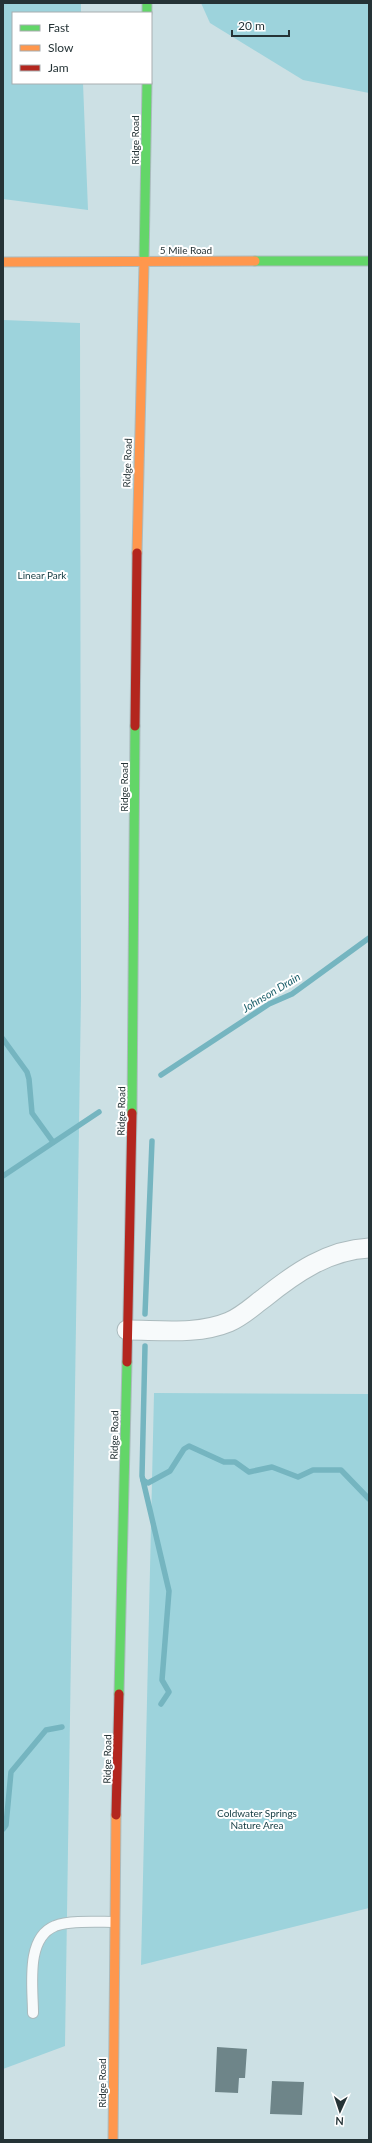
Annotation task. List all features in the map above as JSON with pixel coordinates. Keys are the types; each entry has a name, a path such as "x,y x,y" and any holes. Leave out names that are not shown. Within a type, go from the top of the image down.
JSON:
{"street":[{"name":"Ridge Road","path":"113,2140 114,1922 132,1104 137,514 147,84"},
{"name":"5 Mile Road","path":"3,262 369,261"},
{"path":"127,1330 189,1330 218,1326 242,1315 307,1267 334,1255 369,1248"}],"lane":[{"path":"33,2013 33,1952 42,1936 55,1926 81,1922 114,1922"}],"green space":[{"path":"3,3 81,3 81,12 12,12 12,84 83,84 88,210 3,199"},
{"path":"201,3 369,3 369,93 303,80 210,23"},
{"name":"Linear Park","path":"3,320 80,323 81,996 65,2046 3,2069"},
{"name":"Coldwater Springs Nature Area","path":"154,1393 369,1394 369,1908 141,1965"}],"building":[{"path":"217,2047 247,2049 245,2078 239,2078 238,2093 215,2092"},
{"path":"272,2081 304,2082 302,2115 270,2114"}],"waterway":[{"name":"Johnson Drain","path":"161,1075 269,1004 292,994 369,938"},
{"path":"3,1039 27,1072 32,1113 53,1142"},
{"name":"Johnson Drain","path":"3,1176 99,1112"},
{"path":"145,1314 152,1141"},
{"path":"145,1346 142,1476 169,1591 162,1680 169,1692 161,1704"},
{"path":"143,1480 148,1483 170,1471 184,1449 189,1446 224,1462 235,1462 249,1472 272,1467 298,1477 313,1470 341,1470 369,1499"},
{"path":"3,1829 6,1825 11,1772 46,1730 62,1727"}],"traffic: fast":[{"path":"147,3 147,12"},
{"path":"144,264 147,84"},
{"path":"255,261 369,261"},
{"path":"132,1113 135,726"},
{"path":"119,1694 127,1362"}],"traffic: slow":[{"path":"3,262 255,261"},
{"path":"137,553 144,264"},
{"path":"113,2140 116,1815"}],"traffic: jam":[{"path":"135,726 137,553"},
{"path":"127,1362 132,1113"},
{"path":"116,1815 119,1694"}]}
